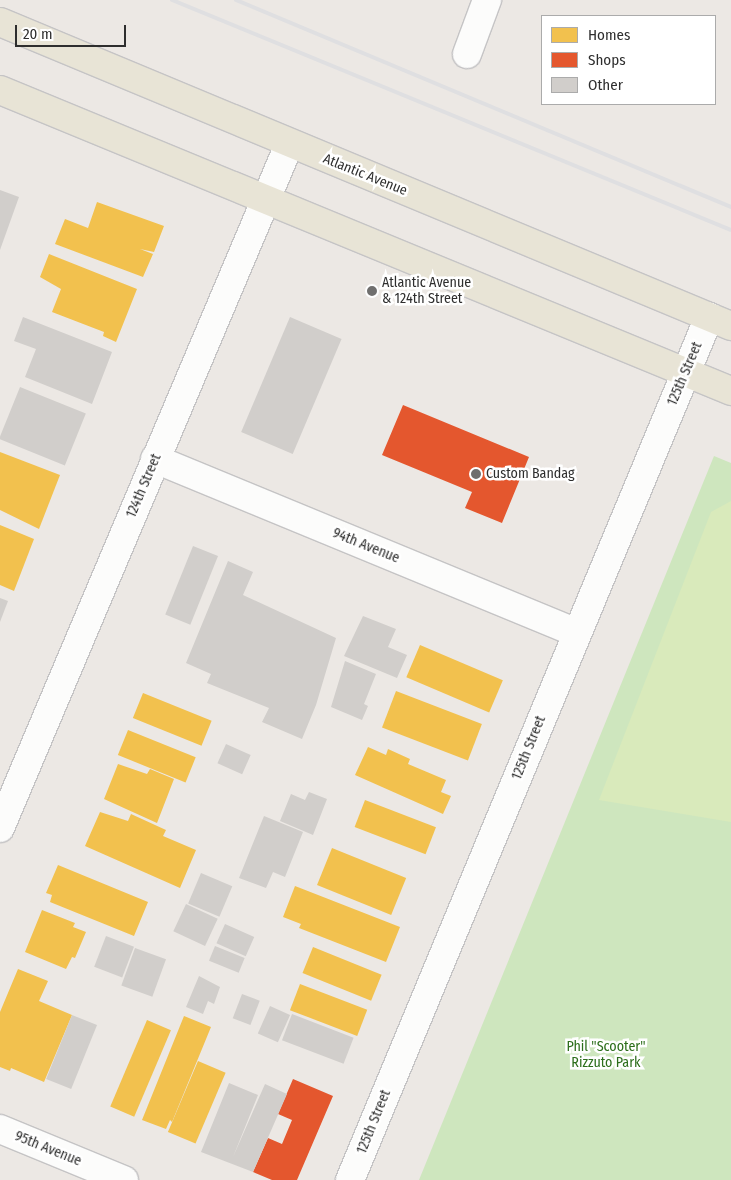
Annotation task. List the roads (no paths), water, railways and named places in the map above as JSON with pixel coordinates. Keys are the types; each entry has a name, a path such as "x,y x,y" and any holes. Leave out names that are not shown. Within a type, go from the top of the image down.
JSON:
{"main road":[{"name":"Atlantic Avenue","path":"0,22 290,145 720,321"},
{"path":"0,90 731,391"}],"street":[{"path":"468,54 487,0"},
{"name":"124th Street","path":"0,828 155,459 290,145"},
{"name":"125th Street","path":"350,1180 686,373 720,321"},
{"name":"94th Avenue","path":"155,459 577,633"},
{"name":"95th Avenue","path":"0,1129 124,1180"}],"railway":[{"path":"172,0 731,230"},
{"path":"236,0 731,207"}],"place":[{"name":"Atlantic Avenue & 124th Street","path":"372,291"},
{"name":"Custom Bandag","path":"476,474"}],"park label":[{"name":"Phil \"Scooter\" Rizzuto Park","path":"606,1056"}]}
